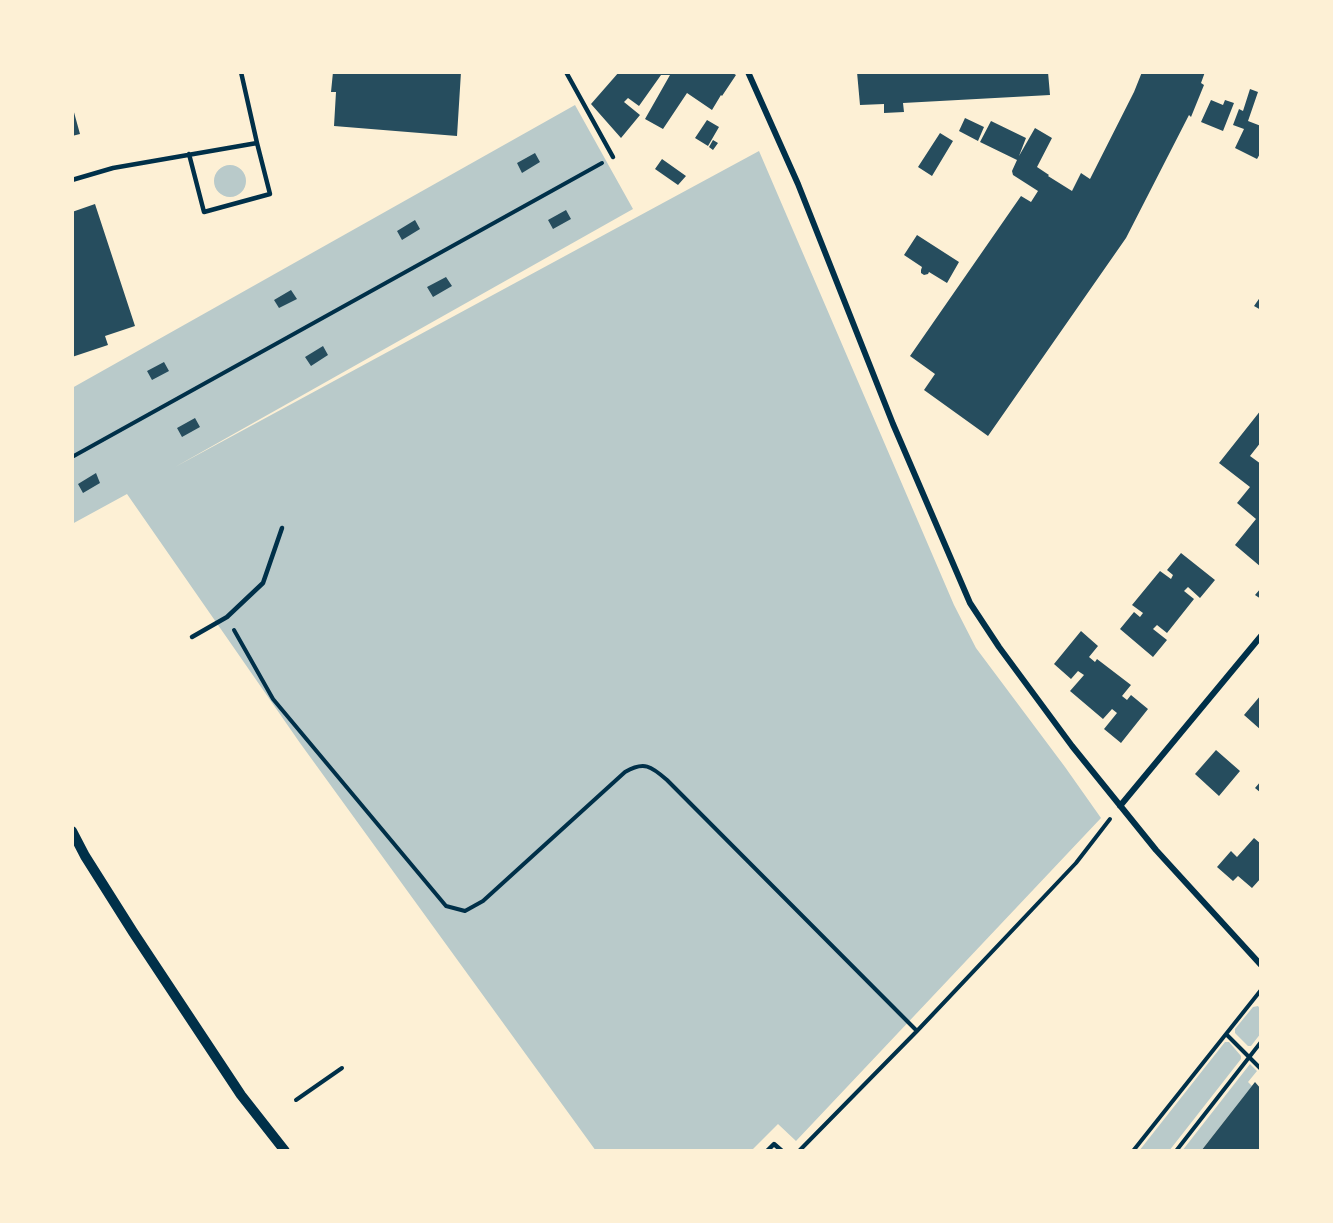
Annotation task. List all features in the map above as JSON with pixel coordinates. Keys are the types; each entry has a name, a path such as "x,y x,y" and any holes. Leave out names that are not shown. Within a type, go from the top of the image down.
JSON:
{"street":[{"path":"748,72 798,184 893,424 970,603 1035,697 1120,806 1156,850 1261,965"},
{"path":"1120,806 1261,636"},
{"path":"72,831 85,856 140,942 241,1095 285,1151"}],"lane":[{"path":"189,154 204,212 270,194 241,72"},
{"path":"566,72 613,157"},
{"path":"72,180 113,168 257,143"},
{"path":"192,637 227,617 263,583 282,528"},
{"path":"767,1151 774,1144 782,1151"}],"path":[{"path":"72,457 613,157"},
{"path":"227,617 273,699 446,906 465,911 483,901 625,772 634,766 646,765 658,771 917,1030"},
{"path":"799,1151 1076,863 1120,806"},
{"path":"1133,1151 1261,990"},
{"path":"1226,1034 1261,1069"},
{"path":"1176,1151 1261,1042"},
{"path":"296,1100 342,1068"}],"shaded area":[{"path":"575,105 633,209 175,467 759,151 954,605 976,648 1101,818 796,1141 778,1124 751,1151 596,1151 300,743 127,494 72,524 72,388"},
{"path":"230,165 241,170 246,181 241,192 230,197 219,192 214,181 219,170"},
{"path":"1258,1006 1261,1010 1261,1033 1251,1046 1248,1046 1235,1033 1235,1029 1253,1007"},
{"path":"1225,1042 1229,1042 1241,1059 1169,1151 1139,1151"},
{"path":"1250,1064 1257,1071 1248,1082 1252,1086 1201,1151 1182,1151"}],"building":[{"path":"333,72 461,72 457,136 334,126 336,92 331,92"},
{"path":"619,72 731,72 736,75 712,110 687,93 663,129 645,119 670,75 661,75 639,106 628,98 624,102 640,115 621,138 591,104"},
{"path":"857,72 1048,72 1050,95 903,103 904,112 884,113 884,104 860,105"},
{"path":"1142,72 1205,72 1201,83 1204,85 1191,117 1189,115 1126,238 988,436 924,390 935,374 910,356 1021,196 1031,202 1038,191 1013,175 1012,171 1017,160 980,142 991,121 1026,138 1019,156 1035,128 1052,138 1037,167 1072,191 1081,173 1090,179"},
{"path":"1250,89 1258,92 1248,121 1261,126 1261,152 1257,159 1235,148 1244,129 1233,125 1239,109 1243,111"},
{"path":"1211,100 1223,105 1225,100 1234,103 1223,131 1201,122"},
{"path":"72,105 80,134 72,136"},
{"path":"965,118 984,127 978,141 959,131"},
{"path":"707,120 719,127 708,146 695,138"},
{"path":"940,133 953,141 932,176 918,167"},
{"path":"713,140 718,143 713,150 709,147"},
{"path":"535,153 540,162 522,173 517,163"},
{"path":"662,159 686,176 678,185 655,169"},
{"path":"95,204 135,326 105,336 108,345 72,357 72,212"},
{"path":"566,210 571,219 553,229 548,220"},
{"path":"415,220 420,229 402,240 397,231"},
{"path":"917,235 959,262 947,283 929,272 924,275 921,273 922,267 904,255"},
{"path":"446,277 452,286 433,297 427,287"},
{"path":"291,290 297,299 279,308 274,300"},
{"path":"1261,296 1261,310 1254,306"},
{"path":"323,346 328,355 311,366 305,357"},
{"path":"164,362 169,371 152,380 147,371"},
{"path":"1261,410 1261,442 1250,456 1261,464 1261,567 1235,545 1256,519 1237,503 1250,487 1219,463"},
{"path":"195,418 200,427 182,437 177,428"},
{"path":"96,473 100,483 83,493 78,484"},
{"path":"1181,553 1215,580 1200,598 1188,587 1184,591 1194,599 1167,633 1157,625 1153,629 1167,640 1153,657 1120,629 1134,612 1140,617 1143,613 1132,605 1160,571 1171,579 1173,575 1167,570"},
{"path":"1261,588 1261,599 1255,595"},
{"path":"1081,631 1098,646 1089,657 1095,662 1097,659 1131,685 1122,696 1127,700 1131,695 1148,709 1121,743 1104,729 1117,713 1112,709 1103,719 1070,691 1084,675 1078,671 1071,679 1054,664"},
{"path":"1261,695 1261,730 1244,715"},
{"path":"1216,750 1240,771 1219,796 1195,774"},
{"path":"1261,781 1261,793 1255,788"},
{"path":"1254,838 1261,844 1261,878 1252,888 1238,876 1233,881 1217,867 1231,851 1237,857"},
{"path":"1255,1082 1261,1089 1261,1151 1201,1151"}]}
